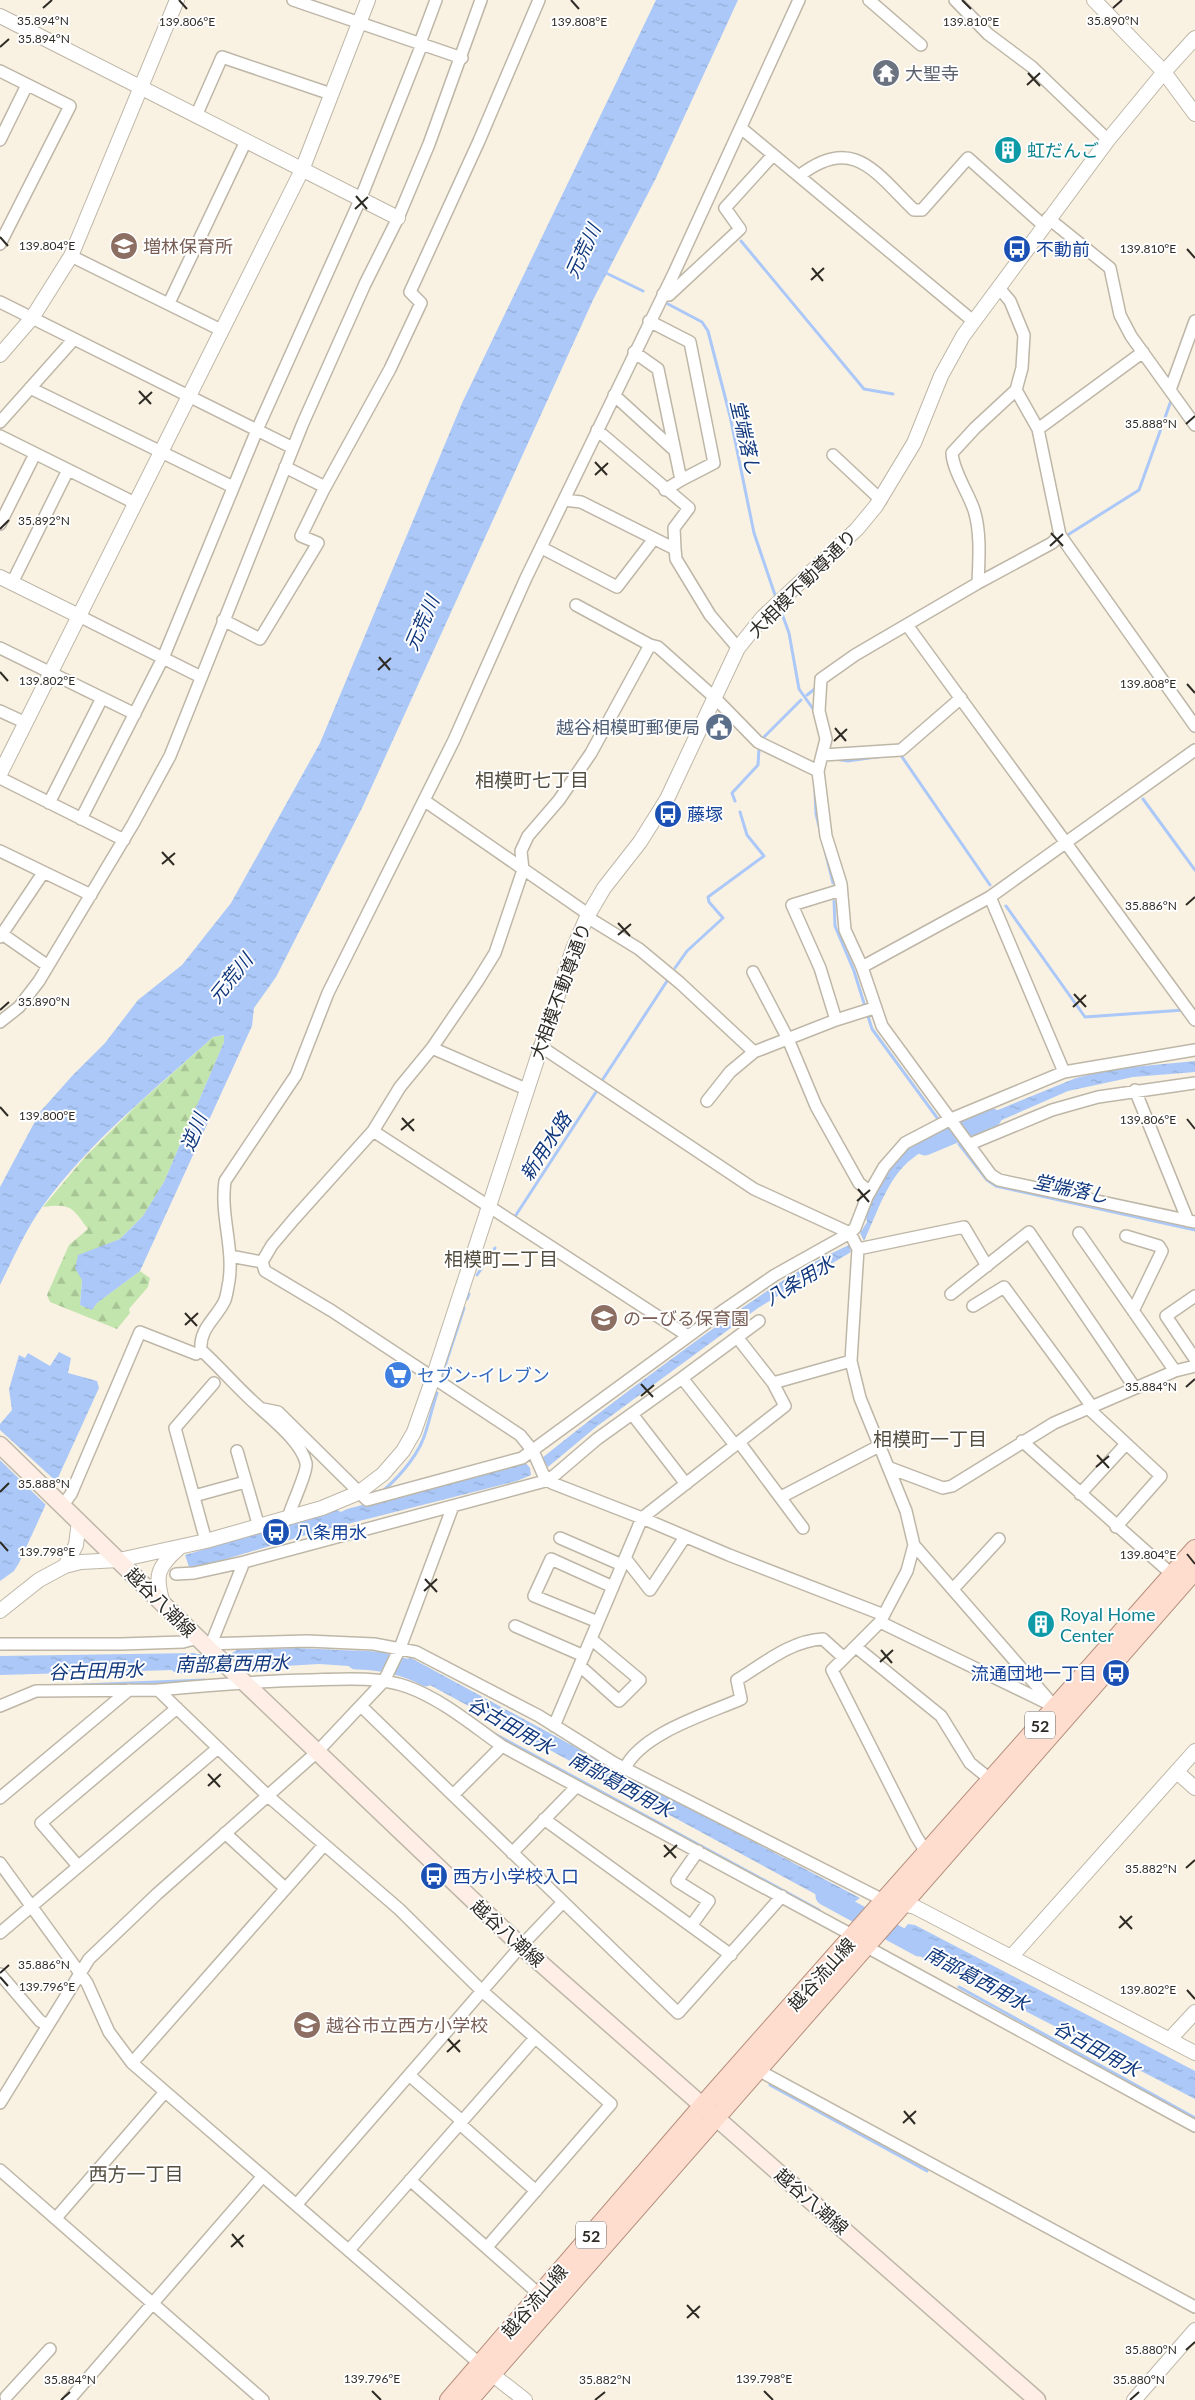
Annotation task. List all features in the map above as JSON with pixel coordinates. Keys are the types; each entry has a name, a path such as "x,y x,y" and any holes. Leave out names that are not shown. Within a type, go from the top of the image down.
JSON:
{"main road":[{"name":"越谷八潮線","path":"0,1445 243,1682 521,1946 1037,2400"},
{"name":"越谷流山線","path":"469,2400 486,2369 540,2295 703,2105 860,1940 1177,1580 1195,1549"},
{"name":"越谷流山線","path":"893,1902 926,1852 1055,1707 1177,1580 1195,1570"},
{"name":"越谷流山線","path":"449,2400 486,2369 717,2117 758,2070 860,1940"}],"street":[{"path":"0,355 32,318 70,256 177,0"},
{"path":"293,0 462,58"},
{"path":"0,774 302,170 368,0"},
{"path":"82,819 163,658 257,430 360,200 421,44 436,0"},
{"path":"0,1022 19,1008 48,966 124,840 170,756 293,448 365,284 398,218 462,58 464,47 481,0"},
{"path":"223,620 260,639 318,543 301,536 325,487 386,376 421,303 410,292 479,141 538,0"},
{"path":"288,1518 306,1463 293,1441 278,1423 258,1407 201,1350 201,1335 225,1300 229,1279 230,1256 222,1200 225,1182 296,1076 328,992 425,802 526,578 742,128 799,0"},
{"path":"868,0 921,45"},
{"path":"955,0 988,34 1032,67 1108,140"},
{"path":"964,9 972,0"},
{"path":"1094,0 1164,72 1195,114"},
{"path":"0,16 398,218"},
{"name":"大相模不動尊通り","path":"0,1611 39,1580 65,1566 81,1562 119,1560 180,1548 322,1508 358,1493 383,1474 403,1451 414,1432 433,1378 540,1046 573,949 588,915 667,799 738,648 775,605 857,529 880,500 914,443 941,376 973,321 1108,140 1164,72 1195,38"},
{"path":"196,116 222,57 331,94"},
{"path":"0,71 70,106 0,244"},
{"path":"0,140 28,85"},
{"path":"742,128 973,321"},
{"path":"169,303 246,141"},
{"path":"663,294 669,295 740,229 725,208 773,155"},
{"path":"799,176 816,163 832,157 852,158 866,165 914,210 922,210 968,158 1046,222 1110,268 1120,314 1143,352 1195,425"},
{"path":"70,256 221,330"},
{"path":"978,583 979,551 975,513 953,463 952,453 1016,390 1022,368 1024,335 1010,302 999,288"},
{"path":"0,302 293,448"},
{"path":"649,321 690,342 714,463 665,490"},
{"path":"1170,390 1195,321"},
{"path":"0,422 74,339"},
{"path":"634,352 658,369 673,449 681,480"},
{"path":"1038,428 1143,352"},
{"path":"30,388 162,450 233,487"},
{"path":"1016,390 1038,428 1060,535 1195,726"},
{"path":"614,395 673,449"},
{"path":"597,430 665,490 689,508 674,528 676,559 710,615 738,648"},
{"path":"0,436 136,503"},
{"path":"0,524 35,454"},
{"path":"833,455 880,500"},
{"path":"285,467 325,487"},
{"path":"68,470 6,580 201,677"},
{"path":"570,488 581,502"},
{"path":"564,500 581,502 653,540 675,549"},
{"path":"1060,535 1052,543 978,583 907,626 854,655 821,679 820,711 826,738 818,772 826,836 841,890 845,930 862,967 874,1008 882,1026 991,1175 999,1180 1191,1221"},
{"path":"542,548 618,587 653,540"},
{"path":"576,605 658,647 714,697 758,742 818,772"},
{"path":"907,626 1195,1020"},
{"path":"650,644 591,753 559,800 528,836 520,851 523,870 495,953 432,1048 400,1087 373,1131 272,1245 262,1262 265,1272 332,1311 520,1435 533,1451 546,1477 552,1484 642,1518 882,1618 1055,1707"},
{"path":"0,648 135,714"},
{"path":"49,802 102,698"},
{"path":"823,755 901,750 960,698"},
{"path":"0,711 26,723"},
{"path":"862,967 990,897 1195,750"},
{"path":"0,778 124,840"},
{"path":"425,802 639,949 680,982 754,1052"},
{"path":"0,851 91,895"},
{"path":"43,872 1,936 48,966"},
{"path":"836,1020 820,968 792,905 841,890"},
{"path":"990,897 1064,1072"},
{"path":"753,972 788,1039 816,1106 859,1183 870,1192"},
{"path":"708,1101 730,1072 754,1052 836,1020 874,1008"},
{"path":"540,1046 754,1189 851,1233 858,1248 851,1361 860,1398 906,1511 914,1545 907,1571 882,1618 832,1670 916,1836 926,1852"},
{"path":"432,1048 526,1089"},
{"path":"258,1407 278,1412 367,1500 522,1458 688,1336 775,1275 851,1233 884,1166 904,1143 1064,1072 1195,1050"},
{"path":"967,1140 1098,1096 1195,1083"},
{"path":"1135,1090 1191,1221"},
{"path":"373,1131 688,1336"},
{"path":"858,1248 964,1227 987,1266"},
{"path":"951,1294 1029,1232 1135,1388"},
{"path":"1079,1233 1175,1371"},
{"path":"1126,1236 1159,1246 1162,1251 1133,1311"},
{"path":"230,1256 262,1262"},
{"path":"973,1306 1004,1287 1091,1408 1160,1476 1116,1526"},
{"path":"1195,1296 1166,1316 1195,1359"},
{"path":"176,1574 194,1573 244,1562 454,1506 546,1477 759,1321"},
{"path":"60,1502 71,1494 140,1332 196,1354 201,1350"},
{"path":"554,1726 642,1518 785,1406 773,1383 737,1337"},
{"path":"773,1383 851,1361"},
{"path":"890,1468 943,1488 952,1486 1022,1441 1054,1423 1175,1371 1195,1366"},
{"path":"682,1378 781,1497 803,1528"},
{"path":"206,1542 175,1428 214,1383"},
{"path":"632,1414 686,1484"},
{"path":"1022,1441 1177,1580"},
{"path":"1080,1494 1126,1444"},
{"path":"781,1497 879,1446"},
{"path":"237,1451 259,1527"},
{"path":"194,1496 245,1482"},
{"path":"0,2103 89,1959 317,1752 384,1681 400,1648 454,1506"},
{"path":"65,1566 76,1546 79,1521"},
{"path":"560,1538 624,1561 650,1590 685,1536"},
{"path":"953,1589 999,1539"},
{"path":"914,1545 1055,1707"},
{"path":"163,1604 158,1585 160,1567 180,1548"},
{"path":"598,1622 534,1596 551,1559 613,1587"},
{"path":"204,1642 244,1562"},
{"path":"515,1626 582,1661 618,1701 640,1680 591,1639"},
{"path":"625,1768 629,1759 648,1742 741,1699 737,1680 783,1652 808,1640 823,1639 844,1658"},
{"path":"0,1644 307,1641 400,1648 416,1652 554,1726 625,1768 893,1902 1011,1957 1195,2053"},
{"path":"856,1647 941,1716 970,1763 991,1780"},
{"path":"0,1706 36,1691 158,1690 243,1682 338,1679 384,1681 408,1687 441,1703 502,1746 782,1896 1195,2126"},
{"path":"0,1798 129,1690"},
{"path":"158,1690 268,1796 398,1909 482,1991 611,2104 487,2247"},
{"path":"362,1706 678,2013 782,1896"},
{"path":"78,1866 41,1822 177,1708"},
{"path":"453,1795 502,1746"},
{"path":"0,1933 218,1748"},
{"path":"1011,1957 1195,1751"},
{"path":"1177,1772 1195,1788"},
{"path":"512,1852 576,1787"},
{"path":"544,1820 731,1955"},
{"path":"225,1834 285,1888"},
{"path":"132,2063 324,1845"},
{"path":"691,1926 709,1901 677,1881 698,1851"},
{"path":"0,1863 86,1982 109,2032 132,2063 486,2369 525,2400"},
{"path":"297,2204 521,1946 563,1902"},
{"path":"0,1974 40,2021 48,2025"},
{"path":"1170,2040 1195,2012"},
{"path":"349,2250 535,2038"},
{"path":"758,2070 1195,2308"},
{"path":"409,2075 536,2191"},
{"path":"56,2218 165,2092"},
{"path":"0,2170 264,2400"},
{"path":"69,2400 263,2176"},
{"path":"410,2180 540,2295"},
{"path":"1134,2400 1195,2330"},
{"path":"5,2396 50,2349"}],"green space":[{"path":"225,1035 224,1042 164,1182 143,1216 120,1239 78,1256 82,1280 80,1305 92,1310 97,1303 140,1271 150,1278 148,1287 129,1309 130,1313 117,1329 50,1302 47,1295 69,1245 88,1229 70,1208 65,1206 43,1207 85,1157 138,1104 213,1037"}],"water":[{"path":"656,0 738,0 656,178 593,300 362,808 276,977 254,1008 252,1026 140,1271 97,1303 92,1310 80,1305 82,1280 75,1268 78,1255 120,1239 143,1216 164,1182 224,1042 224,1035 213,1037 145,1097 80,1160 60,1183 36,1216 0,1285 0,1187 40,1112 105,1043 138,1000 182,965 231,903 320,743 463,401"},
{"path":"1195,1061 1195,1072 1133,1077 1068,1091 972,1133 966,1123 1076,1078 1112,1069"},
{"path":"942,1130 951,1140 922,1152 904,1166 884,1196 864,1241 860,1233 867,1222 866,1213 869,1203 880,1181 896,1160 911,1146"},
{"path":"849,1245 851,1252 758,1308 596,1427 548,1467 542,1458 667,1362 784,1280"},
{"path":"59,1352 71,1358 68,1373 97,1381 99,1388 19,1563 14,1571 0,1581 0,1424 12,1410 9,1389 19,1355 25,1358 28,1353 50,1366"},
{"path":"525,1462 530,1468 531,1475 517,1481 316,1532 190,1570 185,1555 337,1510 341,1512"},
{"path":"297,1648 385,1652 379,1668 319,1664 249,1668 232,1653 237,1650"},
{"path":"195,1653 209,1669 0,1675 0,1656"},
{"path":"411,1658 860,1898 843,1910 833,1906 828,1901 417,1678 399,1674 406,1659"},
{"path":"908,1924 915,1925 1195,2071 1195,2099 902,1947 894,1941"}],"pier":[{"path":"0,1430 58,1483 47,1506 0,1460"}],"waterway":[{"path":"741,241 864,389 893,394"},
{"name":"堂端落し","path":"604,272 643,291"},
{"name":"堂端落し","path":"668,304 702,322 708,331 730,416 754,533 775,595"},
{"name":"新用水路","path":"1066,536 1139,490 1172,398"},
{"name":"堂端落し","path":"781,611 789,633 799,689 816,713"},
{"name":"新用水路","path":"807,695 816,688"},
{"name":"新用水路","path":"764,737 801,700"},
{"name":"新用水路","path":"735,801 732,793 758,765 759,749"},
{"path":"900,754 990,885"},
{"path":"834,759 848,761 890,755"},
{"name":"堂端落し","path":"815,791 816,814 833,883"},
{"path":"1143,799 1195,870"},
{"name":"新用水路","path":"675,968 687,951 723,918 709,902 708,897 764,856 747,835 740,812"},
{"name":"堂端落し","path":"834,901 835,926 854,971 872,1029 938,1119"},
{"path":"1006,906 1085,1017 1184,1010"},
{"name":"新用水路","path":"603,1079 669,978"},
{"name":"新用水路","path":"514,1218 598,1089"},
{"name":"八条用水","path":"925,1146 992,1118"},
{"name":"堂端落し","path":"959,1144 987,1180 996,1186 1195,1230"},
{"name":"新用水路","path":"477,1275 495,1248"},
{"name":"新用水路","path":"467,1299 469,1294"},
{"name":"新用水路","path":"442,1375 464,1308"},
{"name":"新用水路","path":"385,1492 385,1489 415,1455 426,1431 437,1393"},
{"name":"南部葛西用水","path":"356,1660 392,1664 426,1677"},
{"name":"南部葛西用水","path":"179,1664 269,1662"},
{"name":"谷古田用水","path":"83,1685 204,1680"},
{"name":"谷古田用水","path":"493,1733 819,1910"},
{"name":"南部葛西用水","path":"825,1896 919,1947"},
{"name":"谷古田用水","path":"959,1987 1195,2118"},
{"path":"770,2085 927,2171"}],"place":[{"name":"大聖寺","path":"886,73"},
{"name":"虹だんご","path":"1008,150"},
{"name":"増林保育所","path":"124,246"},
{"name":"不動前","path":"1017,249"},
{"name":"越谷相模町郵便局","path":"719,727"},
{"name":"藤塚","path":"668,814"},
{"name":"のーびる保育園","path":"604,1318"},
{"name":"セブン-イレブン","path":"398,1375"},
{"name":"八条用水","path":"276,1532"},
{"name":"Royal Home Center","path":"1041,1624"},
{"name":"流通団地一丁目","path":"1116,1673"},
{"name":"西方小学校入口","path":"434,1876"},
{"name":"越谷市立西方小学校","path":"307,2025"}],"district":[{"name":"相模町七丁目","path":"532,779"},
{"name":"相模町二丁目","path":"501,1258"},
{"name":"相模町一丁目","path":"930,1438"},
{"name":"西方一丁目","path":"136,2173"}],"water label":[{"name":"元荒川","path":"582,251"},
{"name":"元荒川","path":"421,623"},
{"name":"元荒川","path":"230,978"},
{"name":"逆川","path":"193,1132"}]}
